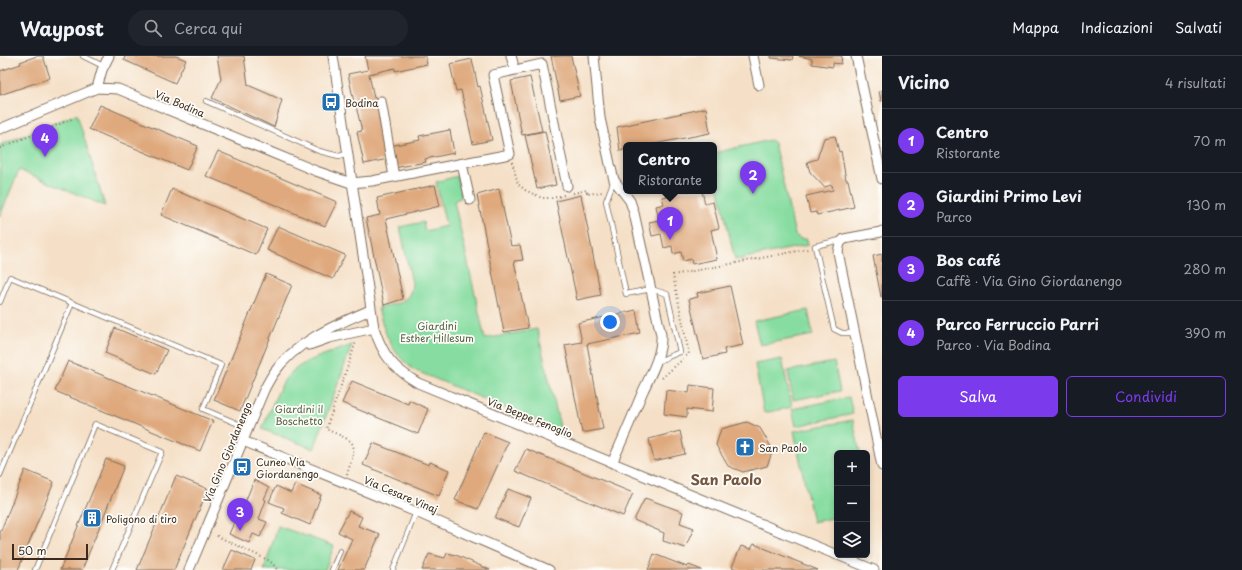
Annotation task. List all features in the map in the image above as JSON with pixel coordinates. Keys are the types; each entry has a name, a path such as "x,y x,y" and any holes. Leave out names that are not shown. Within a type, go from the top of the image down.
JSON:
{"street":[{"path":"97,88 109,56"},
{"name":"Via Beppe Fenoglio","path":"332,56 370,310 374,328 384,355 405,376 418,384 834,553"},
{"path":"594,56 600,118 614,180 623,192"},
{"path":"753,56 759,85"},
{"path":"856,56 882,179"},
{"path":"351,183 372,182 510,154 493,75 542,64 566,186"},
{"name":"Via Bodina","path":"0,129 97,88 118,89 316,171 351,183"},
{"path":"381,100 394,177"},
{"path":"462,164 470,200"},
{"path":"612,463 655,363 662,343 634,213 630,201 625,194"},
{"path":"882,231 844,239 840,243 838,252 882,466"},
{"name":"Via Gino Giordanengo","path":"190,570 264,390 273,374 284,360 318,335 370,310"},
{"name":"Via Gino Giordanengo","path":"296,350 329,338 374,328"},
{"name":"Via Cesare Vinaj","path":"243,442 416,512 549,570"},
{"name":"Via Beppe Fenoglio","path":"845,558 874,570"}],"lane":[{"path":"84,56 104,66"},
{"path":"206,101 319,152 339,156 347,154"},
{"path":"614,180 606,201 626,294 651,289 667,294 680,352 655,363"},
{"path":"844,239 816,246 834,329 842,333 854,333"},
{"path":"0,302 10,277 221,365 203,409 248,428"},
{"path":"0,475 72,303"},
{"path":"34,570 95,424 162,452 112,570"},
{"path":"393,570 416,512"},
{"path":"332,570 340,551"}],"path":[{"path":"0,148 74,118"},
{"path":"510,154 518,184 533,195 542,198 552,198 587,190 587,194 610,191"},
{"path":"662,378 689,354 673,275 811,249"},
{"path":"344,483 355,449 353,443 348,439 326,429 359,332"},
{"path":"217,536 270,561 278,570"}],"green space":[{"path":"77,114 105,206 19,170 0,216 0,145"},
{"path":"770,140 774,143 795,235 801,239 807,239 808,245 735,260 717,181 717,152"},
{"name":"Giardini Esther Hillesum","path":"457,176 462,197 454,201 485,339 537,329 561,431 414,370 394,350 386,335 378,308 401,302 409,295 412,283 400,227 423,222 425,231 446,226 436,182"},
{"path":"808,310 813,335 760,345 754,321"},
{"name":"Giardini il Boschetto","path":"352,345 314,449 262,429 284,381 290,374 297,368 315,358"},
{"path":"782,359 792,407 764,413 755,364"},
{"path":"834,362 840,391 793,400 788,371"},
{"path":"849,397 853,414 796,426 792,409"},
{"path":"853,420 859,450 834,450 834,518 813,522 794,431"},
{"path":"278,526 334,546 325,570 264,570"}],"building":[{"path":"37,56 43,56 50,78 0,95 0,71 21,64 20,62"},
{"path":"125,56 176,56 186,60 175,83 124,60"},
{"path":"217,56 244,56 248,85 282,100 274,127 212,98 221,79"},
{"path":"365,56 425,56 427,64 395,71 395,68 369,74 374,98 379,98 388,159 364,164 357,132 362,131 348,74 368,70"},
{"path":"551,56 571,56 580,96 560,100"},
{"path":"771,56 793,56 792,60 771,58"},
{"path":"799,56 842,56 841,64 833,63 833,67 812,64 812,59"},
{"path":"472,59 478,87 480,86 492,140 473,144 461,90 456,91 450,64"},
{"path":"530,77 542,131 522,135 511,81"},
{"path":"882,90 882,101 881,101 879,91"},
{"path":"100,105 198,146 187,170 89,129"},
{"path":"706,108 710,133 664,142 623,142 623,150 620,151 617,127"},
{"path":"450,130 454,153 425,159 426,162 394,168 390,146 420,140 419,136"},
{"path":"545,131 556,185 537,189 525,135"},
{"path":"835,136 839,152 841,151 846,180 848,180 854,207 817,215 816,212 810,213 806,196 833,190 832,185 824,187 810,172 807,162 817,159 824,138"},
{"path":"218,151 337,202 325,226 206,176"},
{"path":"435,185 440,206 386,219 403,299 384,305 366,218 380,215 377,198"},
{"path":"172,189 267,229 256,255 161,215"},
{"path":"499,189 511,246 520,245 523,260 514,261 528,328 504,332 477,195"},
{"path":"669,194 703,194 705,204 713,202 719,228 711,230 717,259 692,264 691,259 683,261 681,252 673,254 672,246 664,248 661,234 652,236 649,222 659,220 656,206 664,204 662,197 669,196"},
{"path":"581,195 601,295 577,300 556,201"},
{"path":"278,226 345,255 333,279 267,250"},
{"path":"882,254 882,297 881,297 873,256"},
{"path":"266,274 292,285 240,411 214,400"},
{"path":"730,286 743,345 724,349 725,354 703,359 689,299 698,297 697,293"},
{"path":"636,310 640,333 587,344 603,429 582,433 565,345 582,342 578,323"},
{"path":"115,328 167,350 156,374 105,353"},
{"path":"68,361 213,421 200,451 55,391"},
{"path":"352,381 408,404 409,400 428,409 418,434 342,403"},
{"path":"690,385 714,388 712,412 687,409 687,417 664,414 666,390 689,393"},
{"name":"San Paolo","path":"747,422 760,428 773,450 767,466 743,472 728,466 716,445 721,429"},
{"path":"680,431 685,454 654,461 649,439"},
{"path":"484,432 508,442 478,509 455,500"},
{"path":"373,443 429,465 430,462 449,470 439,496 363,465"},
{"path":"526,449 633,493 623,516 515,471"},
{"name":"Poligono di tiro","path":"106,459 124,466 82,570 60,570"},
{"path":"25,470 54,482 18,570 0,570 0,533"},
{"path":"176,476 208,489 174,570 137,570"},
{"path":"254,480 269,488 264,499 266,500 259,519 267,522 260,537 253,534 249,543 229,534 242,505 244,505"},
{"path":"295,484 321,495 310,525 282,513 284,508 269,502 276,486 291,493"},
{"path":"508,489 531,498 519,527 495,518"},
{"path":"645,498 683,512 680,523 694,528 685,548 663,541 664,533 634,520"},
{"path":"349,511 362,517 358,526 380,534 364,570 338,570 352,539 338,532"},
{"path":"754,544 818,570 739,570 732,567 741,546 751,549"},
{"path":"232,550 255,560 251,570 223,570"},
{"path":"447,553 456,555 490,570 422,570 429,554 445,558"},
{"path":"654,554 687,567 689,565 702,570 648,570"}],"place":[{"name":"Bodina","path":"331,102"},
{"name":"Parco Ferruccio Parri","path":"45,157"},
{"name":"Giardini Primo Levi","path":"753,194"},
{"name":"Centro","path":"670,240"},
{"name":"San Paolo","path":"745,447"},
{"name":"Cuneo Via Giordanengo","path":"242,467"},
{"name":"Poligono di tiro","path":"92,518"},
{"name":"Bos café","path":"240,531"}],"district":[{"name":"San Paolo","path":"726,479"}]}
